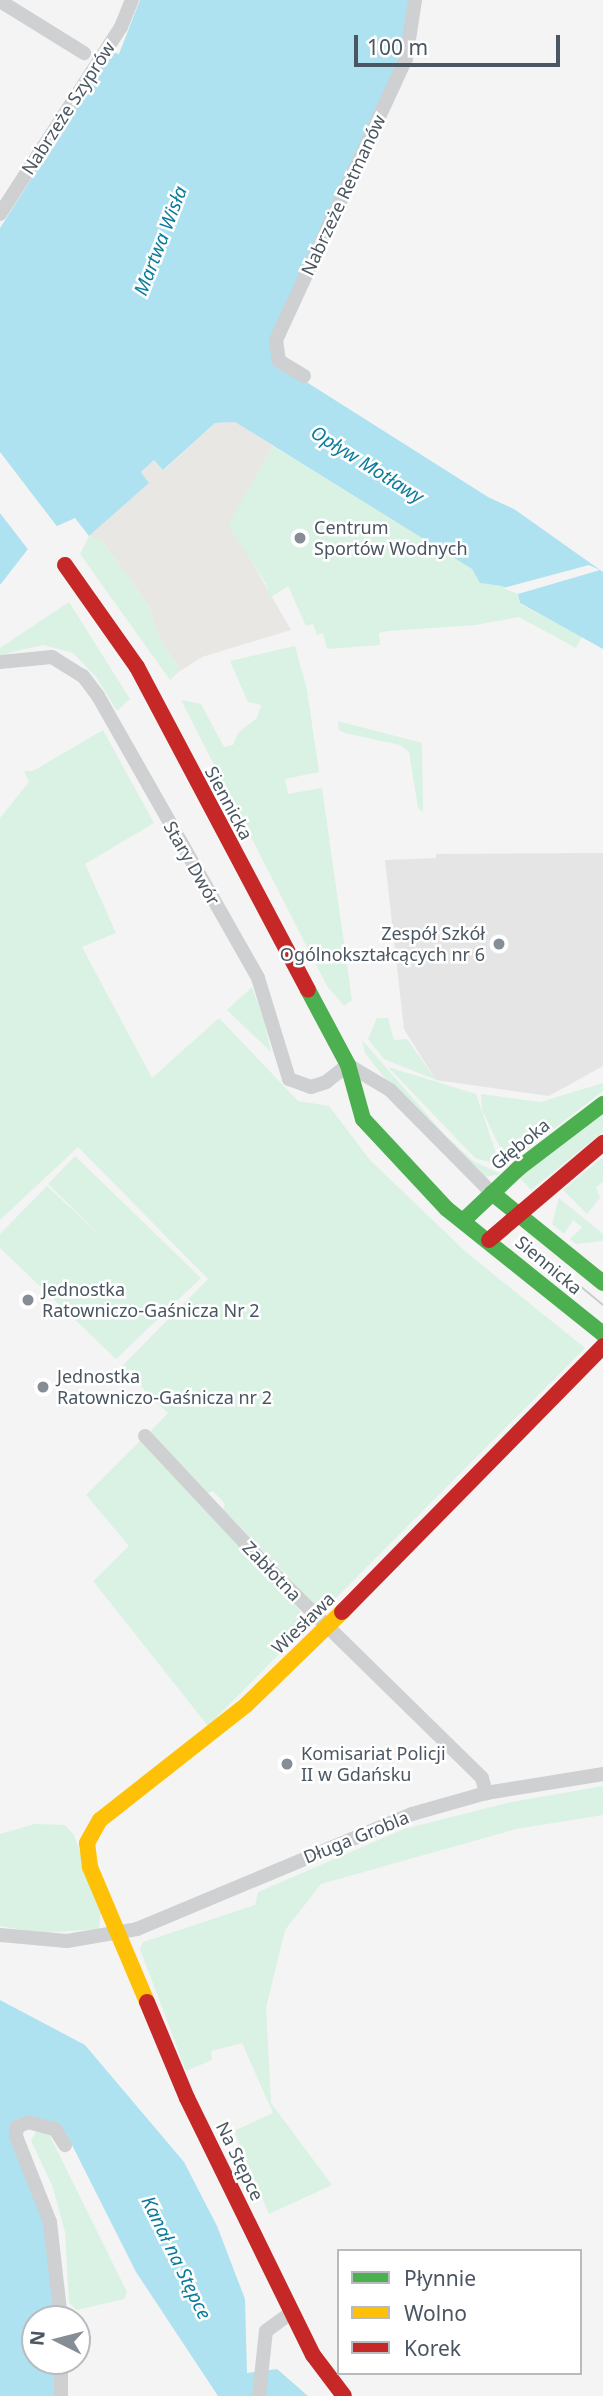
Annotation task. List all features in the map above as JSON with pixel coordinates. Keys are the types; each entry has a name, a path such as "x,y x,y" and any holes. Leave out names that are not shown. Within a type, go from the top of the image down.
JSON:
{"street":[{"name":"Nabrzeże Szyprów","path":"0,214 121,27 132,0"},
{"name":"Nabrzeże Retmanów","path":"304,376 279,361 276,340 406,59 415,0"},
{"path":"0,1 84,53"},
{"name":"Siennicka","path":"65,565 112,627 162,716 348,1065 363,1119 415,1180 603,1334"},
{"name":"Stary Dwór","path":"0,662 16,657 52,657 83,676 98,696 258,978 289,1079 311,1087 326,1082 348,1065"},
{"name":"Siennicka","path":"348,1065 390,1090 492,1193 603,1283"},
{"name":"Głęboka","path":"465,1219 492,1193 603,1104"},
{"path":"489,1240 516,1213 603,1143"},
{"name":"Wiesława","path":"119,1933 90,1867 87,1853 90,1833 100,1821 246,1705 327,1627 603,1346"},
{"name":"Zabłotna","path":"145,1436 327,1627 482,1778 486,1794"},
{"name":"Długa Grobla","path":"0,1935 52,1942 119,1933 376,1828 486,1794 603,1774"},
{"name":"Na Stępce","path":"119,1933 187,2098 291,2314 313,2355 344,2396"},
{"path":"59,2305 50,2222 16,2136 17,2127 28,2122 55,2129 65,2145"},
{"path":"259,2396 266,2331 291,2314"},
{"path":"61,2375 61,2396"}],"shaded area":[{"path":"235,422 273,446 230,524 291,630 202,657 180,671 157,632 149,606 102,541 89,536 149,483 141,472 154,460 164,470 215,423"},
{"name":"Zespół Szkół Ogólnokształcących nr 6","path":"603,853 603,1066 549,1096 436,1080 404,1029 385,860 436,858 436,854"}],"green space":[{"path":"273,446 472,569 480,583 503,586 518,594 520,604 582,637 576,648 519,617 475,625 388,631 379,633 380,645 327,649 323,633 317,635 313,624 306,626 288,586 270,598 266,584 228,525"},
{"path":"89,536 102,541 149,606 157,632 180,671 170,680 80,554"},
{"path":"69,602 130,699 117,711 96,677 73,653 43,645 0,655 0,648"},
{"path":"295,646 307,690 319,772 285,779 288,794 322,788 352,1000 344,1006 327,986 181,700 201,704 224,747 233,745 238,733 257,718 261,705 248,702 230,661"},
{"path":"338,721 422,743 423,812 418,808 409,752 400,745 345,733 339,730"},
{"path":"103,730 154,823 85,864 116,933 82,947 152,1078 219,1018 298,1101 329,1106 370,1160 467,1253 585,1348 325,1609 316,1607 223,1509 225,1504 213,1491 208,1493 150,1432 168,1413 121,1367 208,1279 78,1147 0,1220 0,818 29,782 24,771 33,771"},
{"path":"252,987 264,1021 271,1052 227,1010"},
{"path":"377,1018 388,1018 394,1040 407,1039 436,1080 384,1059 368,1039"},
{"path":"362,1040 444,1134 473,1161 501,1174 484,1177 399,1096 365,1053"},
{"path":"388,1067 476,1094 500,1165 475,1158"},
{"path":"603,1083 603,1091 512,1161 505,1158 482,1110 481,1094 540,1102"},
{"path":"603,1111 603,1132 531,1190 519,1177"},
{"path":"75,1156 201,1278 116,1359 0,1248 0,1234 47,1186 105,1240 48,1184"},
{"path":"603,1157 603,1182 596,1187 600,1198 587,1214 563,1190"},
{"path":"559,1198 603,1234 603,1241 576,1244 570,1239 582,1227 573,1220 564,1234 552,1224"},
{"path":"140,1441 311,1622 208,1726 93,1581 129,1546 86,1495"},
{"path":"603,1786 603,1815 516,1829 321,1884 285,1930 266,2008 271,2103 332,2185 269,2214 234,2131 273,2113 242,2043 211,2051 212,2060 186,2071 140,1949 143,1942 255,1905 258,1892 404,1829 507,1803"},
{"path":"35,1824 65,1825 74,1835 101,1910 99,1929 41,1933 0,1926 0,1834"},
{"path":"37,2129 48,2132 127,2292 124,2299 91,2307 69,2303 65,2232 52,2185 31,2141"}],"water":[{"path":"140,0 414,0 405,59 274,339 278,364 488,497 514,509 603,572 603,649 520,603 518,594 502,586 480,583 472,569 235,422 215,423 163,470 154,460 141,472 149,483 89,536 75,518 57,526 28,549 0,585 0,228 112,52 119,54"},
{"name":"Kanał na Stępce","path":"0,2000 85,2045 184,2162 217,2226 245,2299 247,2373 277,2369 308,2396 218,2396 136,2272 67,2135 57,2123 28,2115 15,2120 10,2134 42,2211 54,2305 21,2305 21,2375 56,2375 55,2396 0,2396"}],"pier":[{"path":"0,452 59,529 30,552 0,513"},
{"path":"589,565 600,570 518,594 503,588"}],"tram line":[{"path":"545,1257 603,1305"}],"traffic: fast":[{"path":"308,990 348,1065 363,1119 447,1209 603,1334"},
{"path":"465,1219 519,1168 603,1104"},
{"path":"492,1193 603,1283"}],"traffic: slow":[{"path":"147,2002 90,1867 87,1843 100,1820 246,1705 342,1612"}],"traffic: jam":[{"path":"65,565 137,667 308,990"},
{"path":"489,1240 603,1143"},
{"path":"342,1612 603,1346"},
{"path":"147,2002 187,2098 313,2355 344,2396"}],"place":[{"name":"Centrum Sportów Wodnych","path":"300,538"},
{"name":"Zespół Szkół Ogólnokształcących nr 6","path":"499,944"},
{"name":"Jednostka Ratowniczo-Gaśnicza Nr 2","path":"28,1300"},
{"name":"Jednostka Ratowniczo-Gaśnicza nr 2","path":"43,1387"},
{"name":"Komisariat Policji II w Gdańsku","path":"287,1764"}],"water label":[{"name":"Martwa Wisła","path":"161,241"},
{"name":"Opływ Motławy","path":"367,465"}]}
